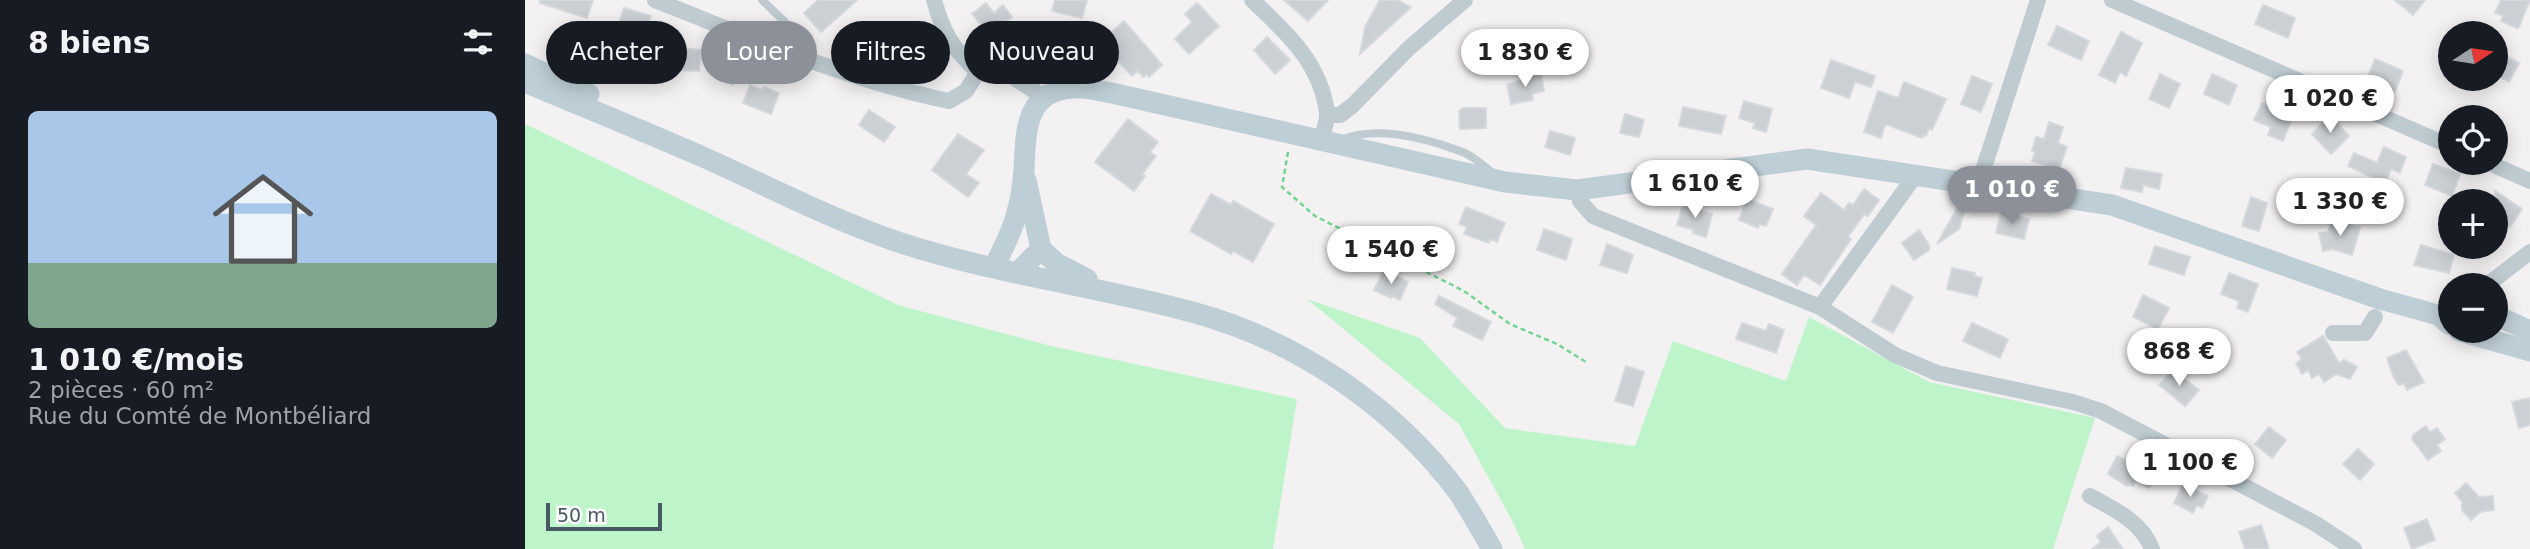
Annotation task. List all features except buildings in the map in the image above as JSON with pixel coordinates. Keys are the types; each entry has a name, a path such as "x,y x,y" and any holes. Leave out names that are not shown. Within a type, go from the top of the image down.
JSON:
{"street":[{"path":"655,0 683,5 818,62 905,92 949,101 967,91 971,84"},
{"path":"934,0 939,19 955,51 964,59"},
{"path":"1252,0 1292,37 1316,75 1327,115 1327,141"},
{"path":"1327,115 1340,115 1352,106 1409,48 1465,0"},
{"path":"1978,186 2038,0"},
{"path":"2112,0 2438,141"},
{"path":"525,64 613,105 704,158"},
{"path":"525,82 704,158 838,220 905,244 994,268 1195,312 1254,334 1306,359 1347,385 1406,433 1457,492 1492,549"},
{"path":"1024,84 1045,98"},
{"path":"994,268 1017,214 1028,120 1045,98 1055,91 1075,88 1112,93 1505,182 1577,190 1807,159 2112,205 2380,299 2438,315"},
{"path":"1024,170 1041,249 1056,263 1114,293"},
{"path":"2508,171 2530,181"},
{"path":"1820,307 1915,176"},
{"path":"1577,190 1580,201 1594,216 1820,307 1895,355 1937,373 2073,402 2101,411 2316,524 2354,549"},
{"path":"1018,272 1041,249"},
{"path":"2503,273 2530,252"},
{"path":"2333,333 2365,333 2375,317"},
{"path":"2508,321 2530,331"},
{"path":"2502,343 2530,351"},
{"path":"2090,496 2122,512 2148,538 2153,549"}],"lane":[{"path":"762,0 786,23 818,62"}],"path":[{"path":"1327,141 1288,152 1282,187 1315,216 1464,291 1510,324 1557,344 1586,362"}],"green space":[{"path":"525,124 898,305 1051,346 1297,399 1273,549 525,549"},
{"path":"1307,299 1420,338 1505,428 1635,446 1673,341 1786,381 1809,317 1929,382 2095,418 2053,549 1525,549 1459,424"}]}
